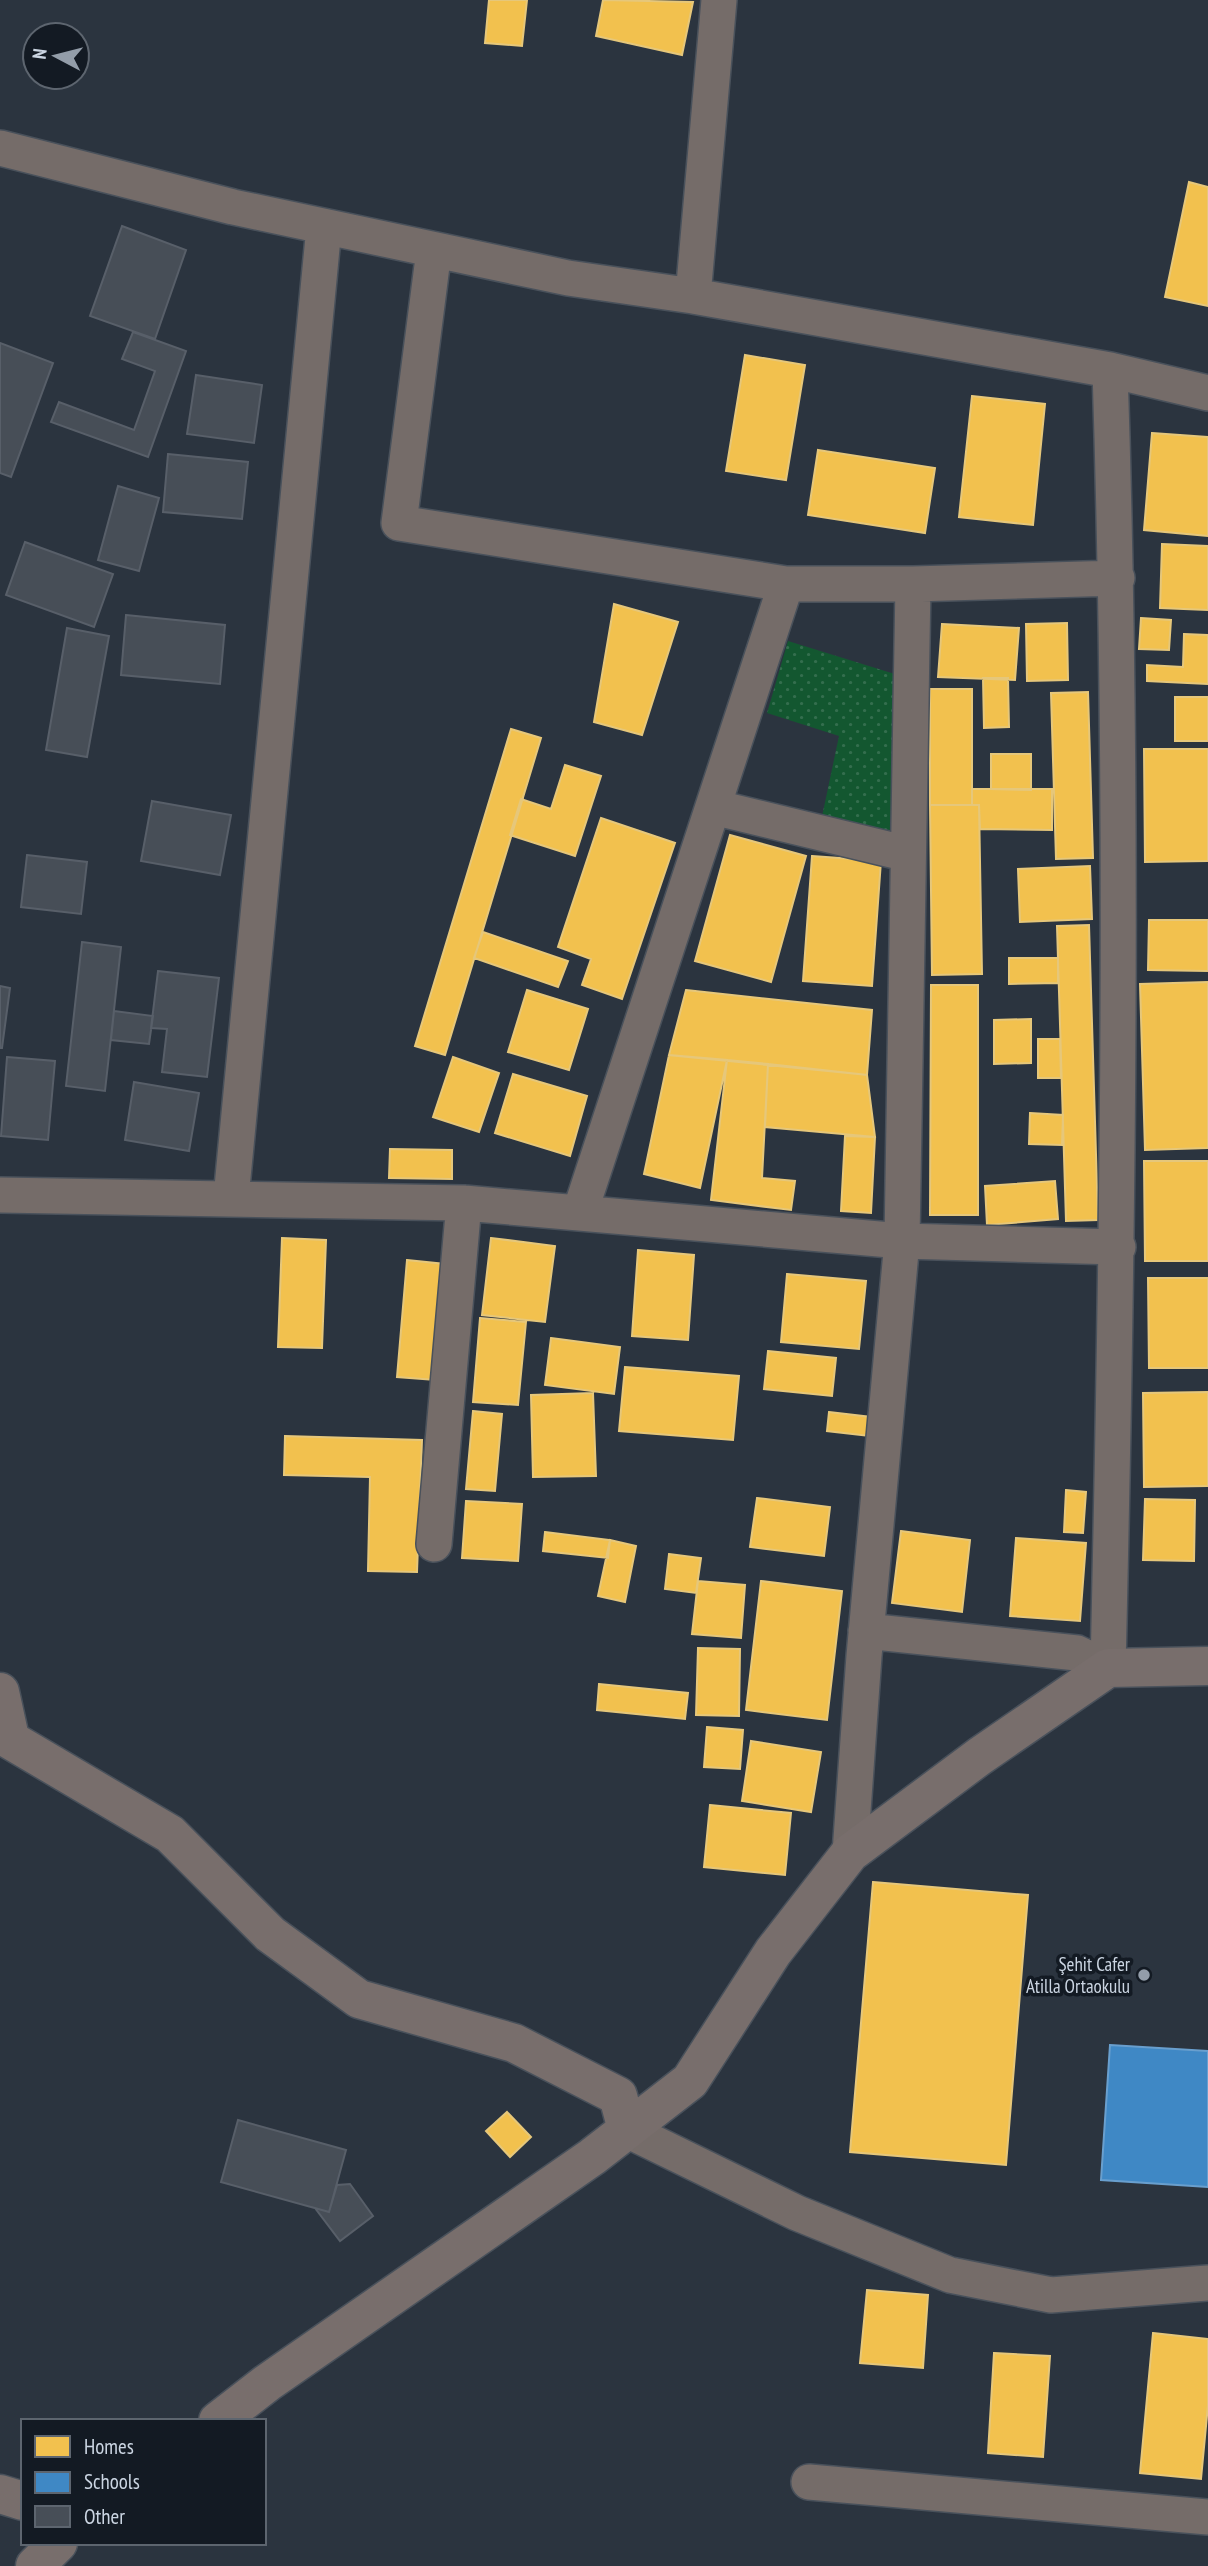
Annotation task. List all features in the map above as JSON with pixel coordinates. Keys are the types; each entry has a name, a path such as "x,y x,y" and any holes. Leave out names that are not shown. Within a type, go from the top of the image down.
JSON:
{"street":[{"path":"693,296 719,0"},
{"path":"0,148 324,228 568,278 693,296 1110,370 1208,393"},
{"path":"231,1198 324,228"},
{"path":"434,250 399,523 786,584 913,584 1117,578"},
{"path":"1108,1668 1118,1247 1117,578 1110,370"},
{"path":"580,1212 786,584"},
{"path":"850,1853 866,1631 902,1241 913,584"},
{"path":"713,807 908,855"},
{"path":"0,1195 464,1203 902,1241 1118,1247"},
{"path":"434,1544 464,1203"},
{"path":"866,1631 1077,1653 1108,1668 1208,1666"},
{"path":"221,2419 627,2130 690,2081 773,1952 850,1853 980,1756 1108,1668"},
{"path":"0,1692 5,1736 170,1834 270,1934 359,1999 514,2043 618,2095 627,2130 797,2213 950,2275 1051,2295 1208,2283"},
{"path":"809,2482 1208,2517"},
{"path":"0,2494 21,2500"},
{"path":"35,2566 56,2545"}],"green space":[{"path":"788,641 898,675 897,751 889,838 820,826 839,736 767,713"}],"building: Homes":[{"path":"489,0 527,0 522,46 485,43"},
{"path":"603,0 693,2 682,55 596,36"},
{"path":"1189,182 1208,187 1208,306 1165,297"},
{"path":"745,355 805,365 786,480 726,471"},
{"path":"972,396 1045,404 1033,525 959,517"},
{"path":"1152,433 1208,437 1208,536 1144,530"},
{"path":"818,450 935,468 925,533 808,515"},
{"path":"1162,544 1208,546 1208,610 1160,608"},
{"path":"614,604 678,622 642,735 594,722"},
{"path":"1141,618 1171,620 1169,650 1139,649"},
{"path":"1067,623 1068,680 1027,681 1026,624"},
{"path":"942,624 1019,628 1015,680 938,677"},
{"path":"1184,634 1208,635 1208,684 1147,681 1147,665 1183,667"},
{"path":"983,678 1008,678 1009,727 984,728"},
{"path":"930,689 972,689 972,805 930,805"},
{"path":"1088,692 1093,858 1056,859 1051,693"},
{"path":"1175,697 1208,697 1208,741 1175,741"},
{"path":"511,729 541,738 445,1055 415,1046"},
{"path":"1144,749 1208,749 1208,861 1145,862"},
{"path":"991,754 1031,754 1031,790 991,789"},
{"path":"565,765 601,776 575,856 510,835 521,799 551,809"},
{"path":"972,789 1052,789 1052,830 980,829 979,805 972,805"},
{"path":"930,805 979,805 982,974 932,975"},
{"path":"601,818 675,843 622,999 582,985 591,959 558,947"},
{"path":"730,835 806,856 771,982 695,961"},
{"path":"812,856 881,861 872,986 803,981"},
{"path":"1090,866 1092,919 1020,922 1018,869"},
{"path":"1149,920 1208,920 1208,971 1148,970"},
{"path":"1089,925 1098,1220 1066,1221 1057,926"},
{"path":"483,932 568,961 558,987 474,958"},
{"path":"1009,958 1058,958 1058,983 1009,984"},
{"path":"1208,982 1208,1148 1145,1150 1140,984"},
{"path":"931,985 978,985 978,1215 930,1215"},
{"path":"527,990 588,1009 569,1070 508,1052"},
{"path":"686,990 872,1010 867,1075 669,1055"},
{"path":"1031,1019 1031,1063 994,1064 994,1020"},
{"path":"1038,1039 1060,1039 1061,1078 1038,1078"},
{"path":"669,1055 727,1060 700,1188 644,1174"},
{"path":"453,1057 499,1073 479,1132 433,1117"},
{"path":"727,1060 768,1064 762,1178 795,1181 791,1210 711,1200"},
{"path":"768,1064 867,1075 875,1137 765,1127"},
{"path":"513,1074 587,1096 570,1156 495,1133"},
{"path":"1030,1113 1063,1115 1062,1145 1029,1144"},
{"path":"845,1136 875,1137 871,1213 841,1211"},
{"path":"390,1149 452,1150 452,1179 389,1178"},
{"path":"1144,1161 1208,1161 1208,1261 1145,1261"},
{"path":"1055,1181 1058,1219 987,1225 985,1186"},
{"path":"282,1238 326,1240 322,1348 278,1347"},
{"path":"491,1238 555,1246 545,1322 482,1315"},
{"path":"638,1250 694,1255 688,1340 632,1336"},
{"path":"407,1260 445,1264 435,1380 397,1377"},
{"path":"787,1274 866,1281 859,1349 781,1342"},
{"path":"1148,1278 1208,1278 1208,1368 1149,1368"},
{"path":"480,1318 526,1322 518,1405 473,1402"},
{"path":"551,1338 620,1347 614,1394 545,1385"},
{"path":"768,1351 836,1358 832,1396 764,1389"},
{"path":"625,1367 739,1376 733,1440 619,1431"},
{"path":"1208,1392 1208,1486 1144,1487 1143,1393"},
{"path":"593,1393 596,1476 533,1477 531,1395"},
{"path":"473,1411 502,1414 495,1491 466,1489"},
{"path":"829,1412 871,1417 869,1436 827,1431"},
{"path":"285,1436 422,1440 417,1572 368,1571 370,1477 284,1475"},
{"path":"1066,1490 1086,1492 1083,1533 1064,1532"},
{"path":"757,1498 830,1507 824,1556 750,1547"},
{"path":"1145,1499 1195,1500 1194,1561 1143,1560"},
{"path":"466,1501 522,1504 518,1561 462,1558"},
{"path":"901,1531 970,1540 962,1612 892,1603"},
{"path":"545,1532 610,1540 608,1558 543,1551"},
{"path":"1016,1538 1086,1543 1080,1621 1010,1616"},
{"path":"610,1540 636,1546 625,1602 598,1596"},
{"path":"669,1554 701,1558 696,1593 665,1589"},
{"path":"698,1581 745,1585 741,1638 692,1634"},
{"path":"761,1581 842,1591 827,1720 746,1710"},
{"path":"698,1648 740,1649 739,1716 696,1715"},
{"path":"599,1684 688,1693 685,1719 597,1710"},
{"path":"707,1727 743,1730 740,1769 704,1767"},
{"path":"751,1741 821,1752 811,1812 742,1801"},
{"path":"710,1805 791,1813 785,1875 704,1867"},
{"path":"873,1882 1028,1895 1006,2165 850,2152"},
{"path":"507,2112 531,2137 510,2157 486,2131"},
{"path":"867,2290 928,2295 923,2368 860,2363"},
{"path":"1153,2333 1208,2339 1208,2405 1201,2479 1140,2473"},
{"path":"994,2353 1050,2356 1043,2457 988,2453"}],"building: Schools":[{"name":"Şehit Cafer Atilla Ortaokulu","path":"1110,2045 1208,2051 1208,2187 1101,2180"}],"building: Other":[{"path":"122,226 186,250 155,339 90,316"},
{"path":"133,332 186,351 148,457 51,422 59,402 134,430 155,371 122,359"},
{"path":"0,343 53,363 11,477 0,473"},
{"path":"196,375 262,385 254,443 187,434"},
{"path":"168,454 248,462 242,519 163,512"},
{"path":"118,486 159,498 139,571 98,560"},
{"path":"25,542 113,574 94,627 6,595"},
{"path":"126,615 225,625 220,684 121,675"},
{"path":"67,628 109,636 87,757 46,750"},
{"path":"152,801 231,815 220,875 141,861"},
{"path":"27,855 87,862 81,914 21,907"},
{"path":"82,942 121,947 105,1091 66,1086"},
{"path":"158,971 219,978 207,1077 162,1072 167,1029 151,1028"},
{"path":"0,986 10,988 2,1048 0,1048"},
{"path":"114,1011 153,1016 149,1044 111,1040"},
{"path":"7,1057 55,1061 48,1140 1,1136"},
{"path":"134,1082 199,1093 189,1151 125,1140"},
{"path":"238,2120 346,2150 329,2212 221,2182"},
{"path":"350,2184 373,2216 340,2241 315,2208 329,2212 337,2185"}],"place":[{"name":"Şehit Cafer Atilla Ortaokulu","path":"1144,1975"}]}
